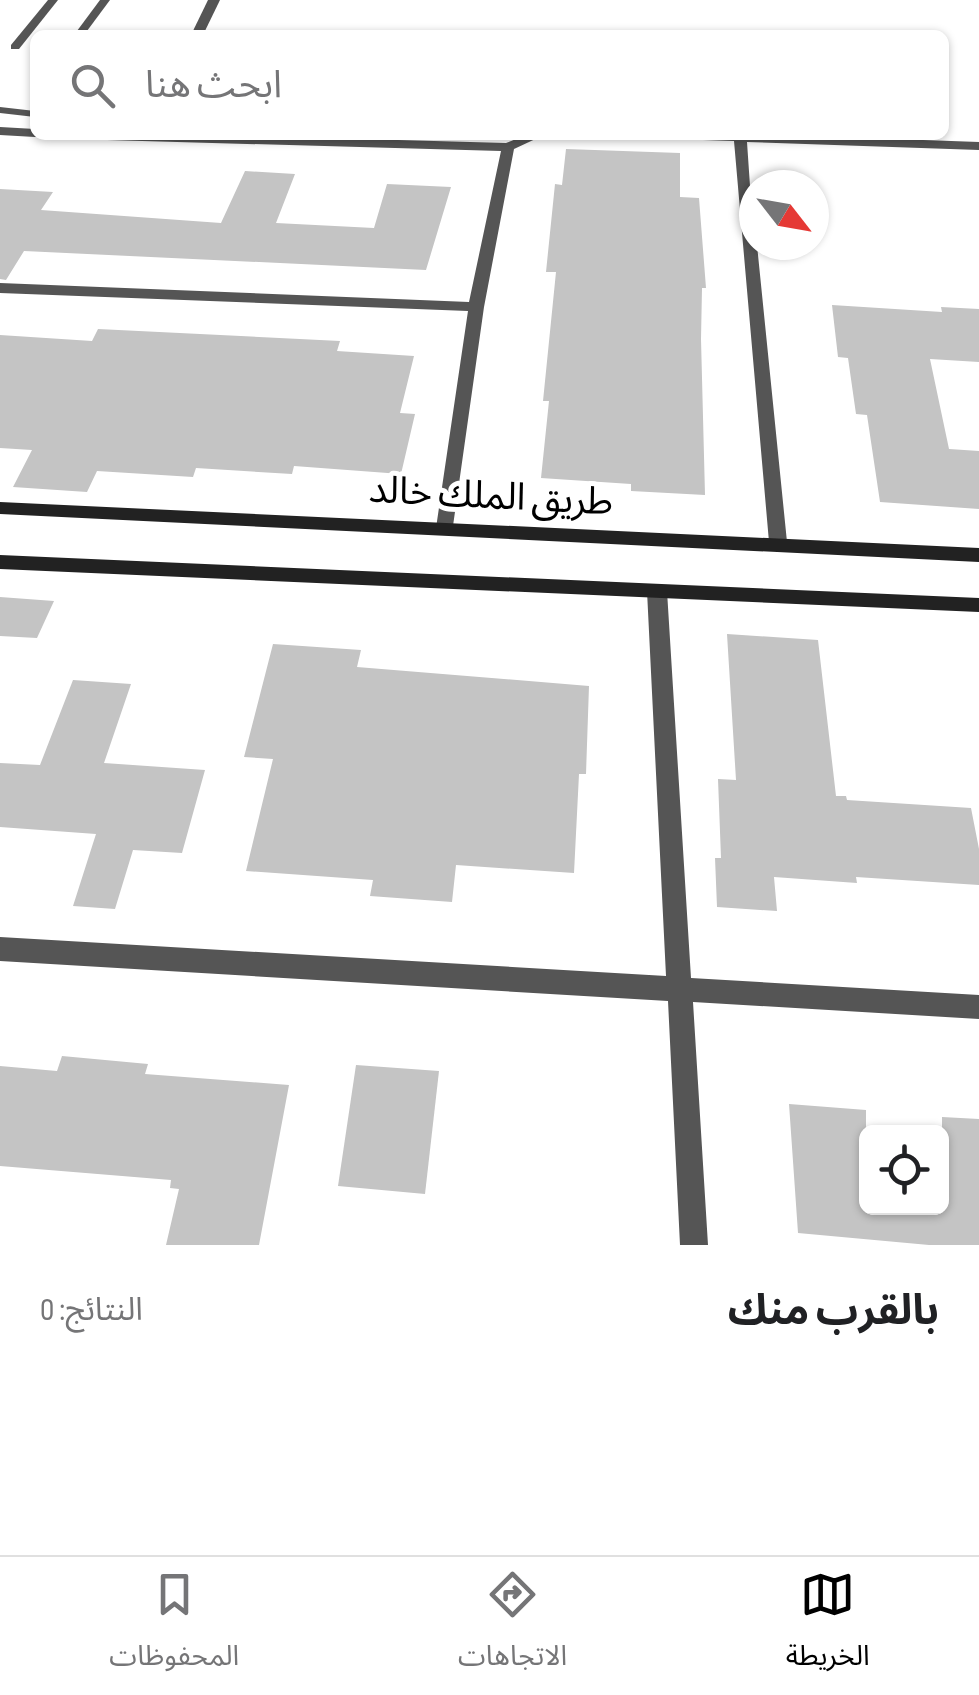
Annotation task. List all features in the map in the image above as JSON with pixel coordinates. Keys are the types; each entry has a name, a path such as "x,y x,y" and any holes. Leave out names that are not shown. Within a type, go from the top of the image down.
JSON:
{"main road":[{"name":"طريق الملك خالد","path":"0,508 778,542 979,555"},
{"path":"0,562 979,605"}],"street":[{"path":"199,30 214,0"},
{"path":"0,132 30,133"},
{"path":"255,140 508,147 525,140"},
{"path":"740,140 778,542"},
{"path":"800,140 979,146"},
{"path":"445,528 476,308 508,147"},
{"path":"0,288 476,308"},
{"path":"657,591 694,1245"},
{"path":"0,949 979,1007"}],"lane":[{"path":"15,47 53,0"},
{"path":"83,30 105,0"},
{"path":"0,110 30,113"}],"building":[{"path":"566,149 680,153 680,197 699,198 706,288 702,288 701,339 705,495 631,491 631,484 541,478 549,401 543,401 556,272 546,272 555,184 562,185"},
{"path":"245,171 295,174 276,223 374,228 387,184 451,187 426,270 24,251 6,280 0,279 0,189 53,192 41,210 221,223"},
{"path":"832,305 942,312 941,307 979,309 979,362 930,359 949,449 979,451 979,509 880,502 867,415 856,414 848,358 838,357"},
{"path":"98,329 340,341 337,351 414,356 400,413 415,414 401,474 294,466 292,474 196,468 193,477 97,471 87,492 13,487 32,450 0,448 0,335 92,341"},
{"path":"0,597 54,601 37,638 0,636"},
{"path":"727,634 818,640 836,796 846,796 847,800 971,808 979,849 979,885 856,877 857,883 774,877 777,911 717,907 715,858 721,858 718,779 736,780"},
{"path":"273,644 361,650 357,667 589,686 586,774 579,774 574,873 456,865 452,902 370,896 373,880 246,871 273,759 244,757"},
{"path":"73,680 131,684 104,763 205,770 182,853 133,850 115,909 73,906 96,834 0,827 0,763 40,765"},
{"path":"62,1056 148,1064 145,1074 289,1085 259,1245 166,1245 179,1189 170,1188 171,1180 0,1166 0,1066 57,1071"},
{"path":"356,1065 439,1071 425,1194 338,1186"},
{"path":"789,1104 866,1110 866,1125 859,1125 859,1215 949,1215 949,1125 942,1125 942,1117 979,1119 979,1245 929,1245 798,1233"}]}
